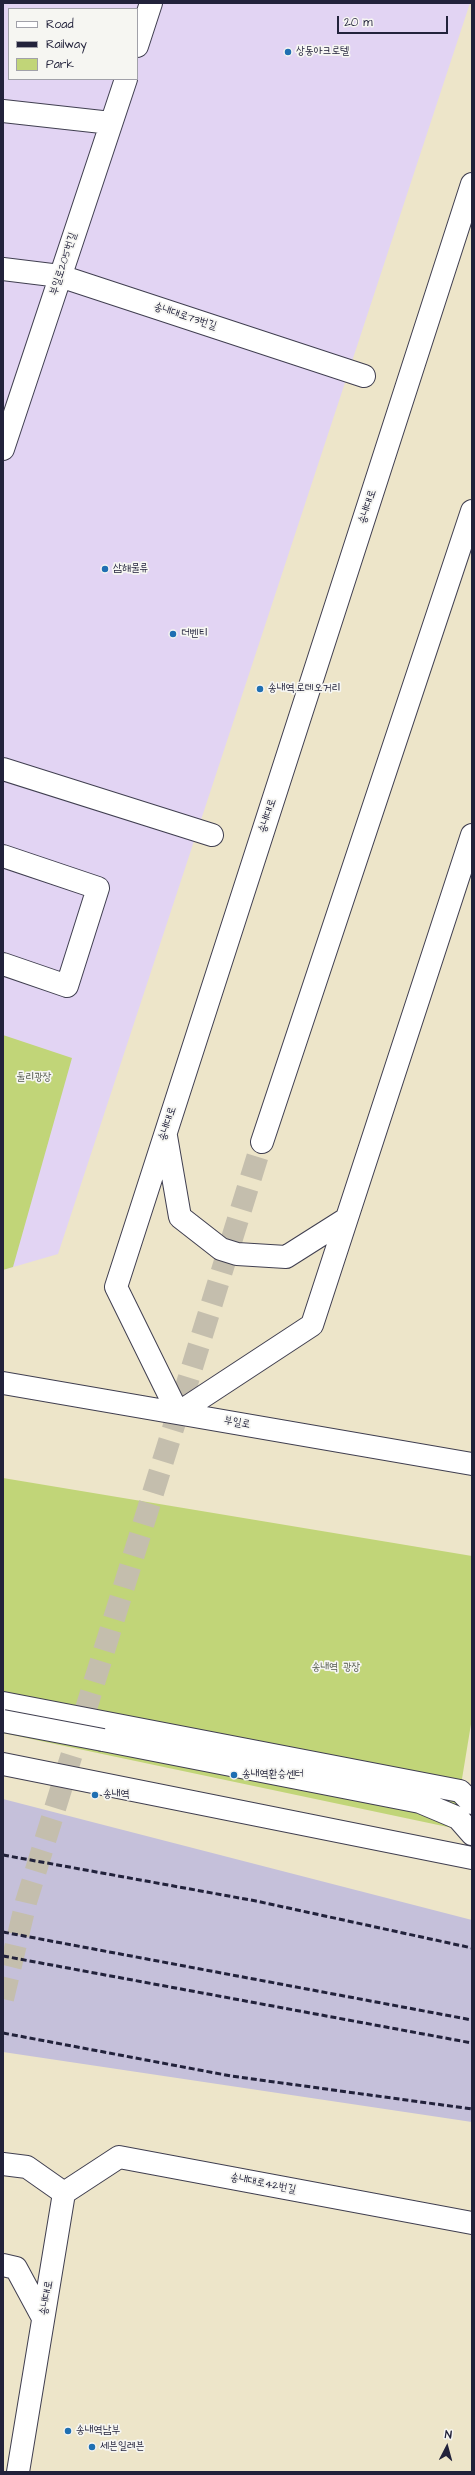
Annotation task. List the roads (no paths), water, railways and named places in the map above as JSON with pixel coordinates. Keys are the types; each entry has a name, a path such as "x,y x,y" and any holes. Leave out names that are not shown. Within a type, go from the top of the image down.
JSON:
{"street":[{"path":"138,43 151,3"},
{"name":"부일로205번길","path":"3,449 126,80"},
{"path":"3,111 111,124"},
{"name":"송내대로","path":"178,1413 116,1287 472,184"},
{"name":"송내대로73번길","path":"3,269 60,276 364,376"},
{"path":"262,1142 472,511"},
{"path":"3,769 212,835"},
{"path":"178,1413 312,1325 472,835"},
{"path":"3,856 98,888 67,986 3,964"},
{"path":"165,1134 180,1217 221,1249 237,1254 286,1257 346,1219"},
{"name":"부일로","path":"3,1383 472,1464"},
{"path":"3,1704 460,1791 472,1803"},
{"path":"3,1721 420,1802 458,1818 472,1834"},
{"path":"3,1764 472,1858"},
{"name":"송내대로42번길","path":"64,2193 119,2157 472,2223"},
{"path":"3,2164 27,2167 64,2193"},
{"name":"송내대로","path":"18,2472 64,2193"},
{"path":"3,2266 16,2268 43,2318"}],"tunnel":[{"path":"3,1999 26,1902 262,1142"}],"railway":[{"path":"3,1855 256,1901 472,1948"},
{"path":"3,1932 472,2020"},
{"path":"3,1956 472,2043"},
{"path":"3,2033 231,2076 472,2109"}],"place":[{"name":"상동아크로텔","path":"288,52"},
{"name":"삼해물류","path":"105,569"},
{"name":"더벤티","path":"173,634"},
{"name":"송내역.로데오거리","path":"260,689"},
{"name":"송내역환승센터","path":"234,1775"},
{"name":"송내역","path":"95,1795"},
{"name":"송내역남부","path":"68,2431"},
{"name":"세븐일레븐","path":"92,2447"}],"park label":[{"name":"둘리광장","path":"34,1078"},
{"name":"송내역 광장","path":"336,1668"}]}
